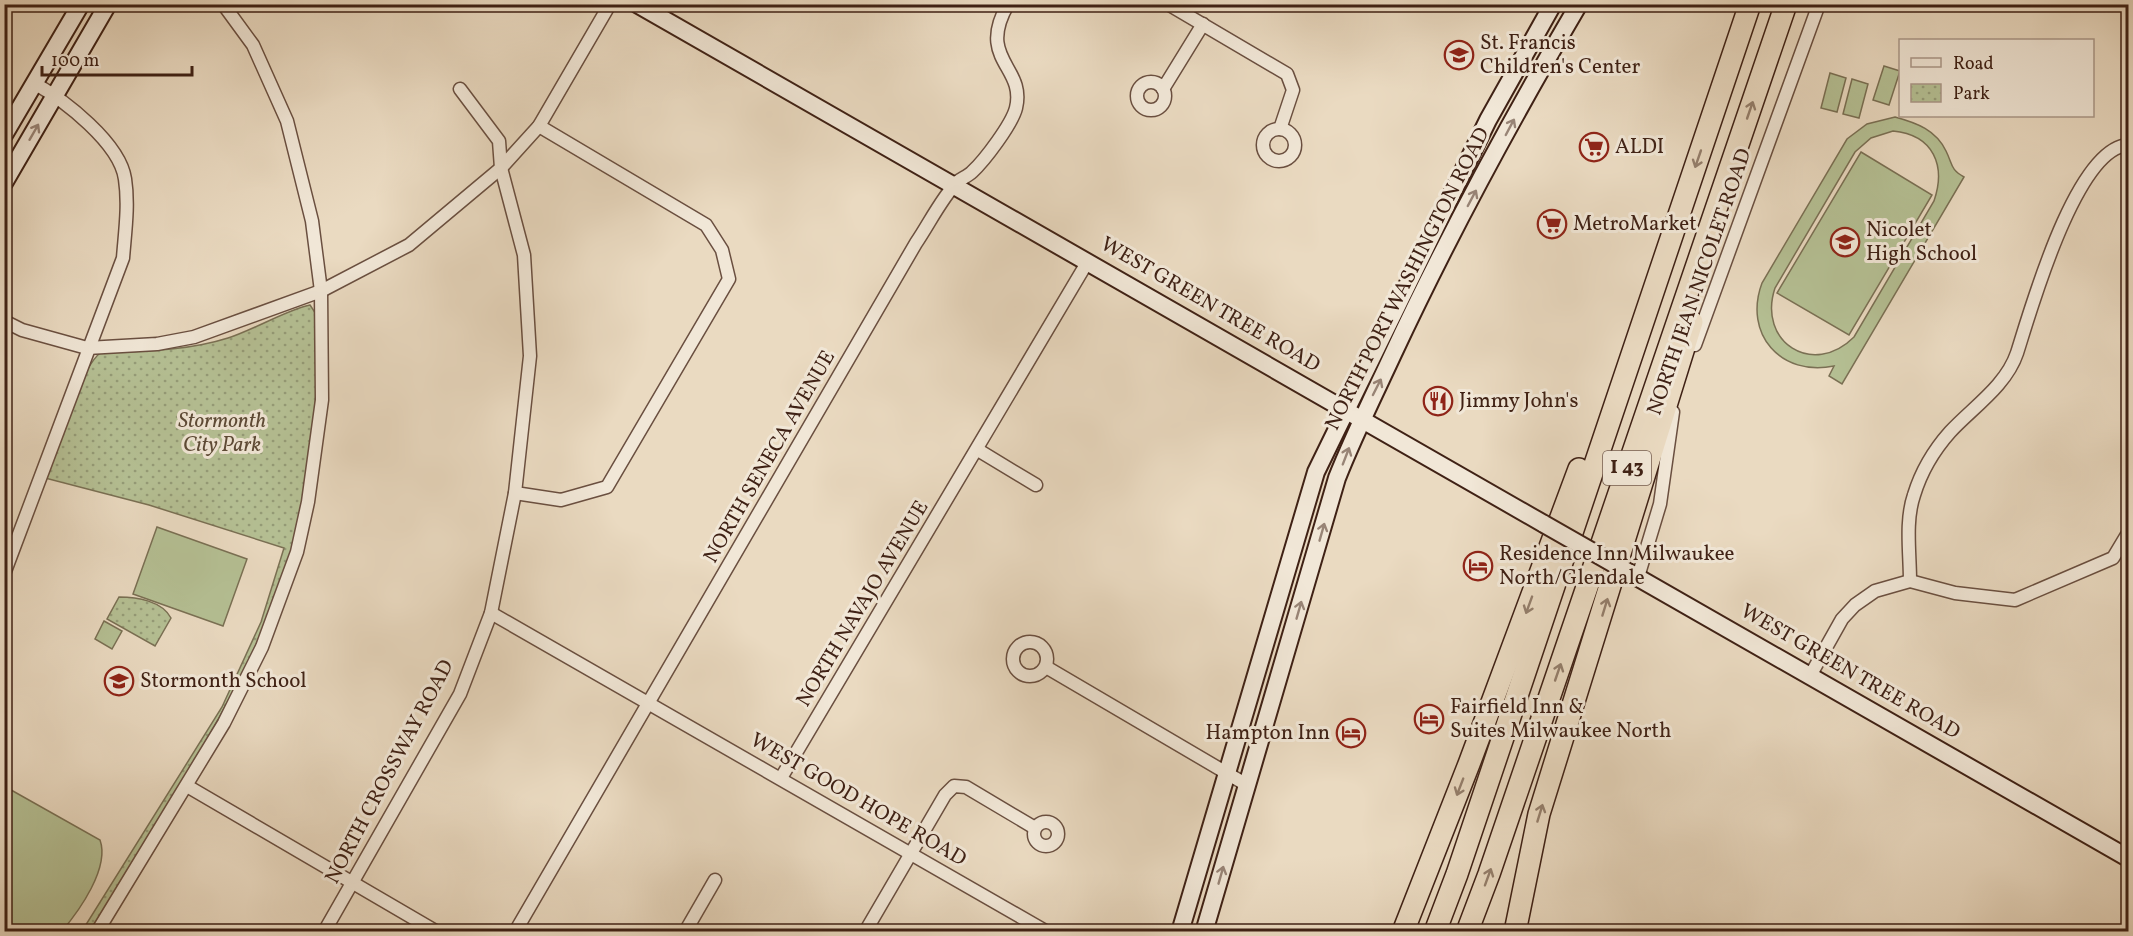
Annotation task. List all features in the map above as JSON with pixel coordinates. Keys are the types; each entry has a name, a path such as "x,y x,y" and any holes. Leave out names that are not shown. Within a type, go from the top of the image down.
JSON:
{"highway":[{"name":"I 43","path":"1435,932 1457,874 1750,4"},
{"name":"I 43","path":"1467,932 1489,874 1786,4"},
{"path":"1515,932 1539,814 1603,614 1704,281 1705,242"},
{"path":"1403,932 1469,764 1633,324 1658,278"}],"street":[{"path":"4,135 81,4"},
{"path":"4,183 108,4"},
{"path":"97,932 224,723 262,647 297,552 308,502 322,400 321,291 312,220 287,121 253,45 223,4"},
{"path":"4,321 22,330 87,348 157,344 194,337 321,291 409,245 501,168 539,126 610,4"},
{"name":"WEST GREEN TREE ROAD","path":"637,4 2128,858"},
{"name":"NORTH SENECA AVENUE","path":"515,932 910,253 956,185 975,169 1016,109 1015,84 1000,57 996,39 997,26 1008,4"},
{"path":"1168,4 1281,70 1290,78 1293,85 1292,99 1280,129"},
{"name":"NORTH PORT WASHINGTON ROAD","path":"1180,932 1316,472 1345,408 1510,79 1553,4"},
{"name":"NORTH PORT WASHINGTON ROAD","path":"1204,932 1337,478 1361,419 1444,250 1540,71 1579,4"},
{"name":"NORTH JEAN NICOLET ROAD","path":"1633,575 1657,515 1671,422 1685,372 1819,4"},
{"path":"1162,89 1203,24"},
{"path":"4,574 87,348 123,258 127,206 125,176 107,144 77,112 56,95 34,83"},
{"name":"NORTH CROSSWAY ROAD","path":"324,932 460,694 491,613 515,493 530,356 524,255 501,168 499,141 460,89"},
{"path":"515,493 561,500 607,487 729,279 722,250 706,225 539,126"},
{"path":"1910,581 1910,513 1929,460 1950,432 1997,385 2015,358 2047,260 2073,202 2094,167 2118,146 2128,146"},
{"name":"NORTH NAVAJO AVENUE","path":"781,778 978,450 1088,261"},
{"path":"978,450 1036,484"},
{"path":"1316,472 1337,478"},
{"path":"1810,676 1842,619 1855,605 1875,591 1910,581 1955,593 2015,600 2113,558 2128,533"},
{"name":"WEST GOOD HOPE ROAD","path":"491,613 910,853 1030,927 1047,932"},
{"path":"1046,667 1247,785"},
{"path":"1249,697 1270,706"},
{"path":"187,786 437,932"},
{"path":"865,932 910,853 954,786 966,787 1035,828"},
{"path":"684,932 715,880"}],"green space":[{"path":"1884,66 1899,71 1889,105 1873,100"},
{"path":"1830,73 1846,78 1837,112 1821,108"},
{"path":"1852,79 1868,84 1859,118 1843,114"},
{"path":"1895,117 1925,128 1942,144 1954,169 1964,177 1842,384 1829,376 1834,366 1815,368 1798,365 1783,358 1771,348 1762,335 1757,302 1762,283 1847,139 1867,124","holes":["1893,131 1918,139 1933,154 1938,176 1934,201 1854,337 1838,349 1822,354 1806,354 1792,348 1781,338 1774,324 1772,307 1775,288 1855,152 1871,138"]},
{"path":"1861,152 1932,195 1849,335 1777,293"},
{"name":"Stormonth City Park","path":"310,305 316,314 317,339 310,468 301,517 281,584 240,678 190,770 104,912 90,931 82,931 222,707 261,622 284,548 149,505 45,478 61,431 84,375 100,353 197,346 237,335 292,310"},
{"path":"157,527 247,559 223,626 133,594"},
{"path":"119,597 148,601 167,612 171,618 155,646 107,619"},
{"path":"104,621 122,631 112,649 95,639"},
{"path":"4,786 100,840 101,863 97,876 77,912 62,931 5,931"}],"place":[{"name":"St. Francis Children's Center","path":"1459,55"},
{"name":"ALDI","path":"1594,147"},
{"name":"MetroMarket","path":"1552,224"},
{"name":"Nicolet High School","path":"1845,242"},
{"name":"Jimmy John's","path":"1438,401"},
{"name":"Residence Inn Milwaukee North/Glendale","path":"1478,566"},
{"name":"Stormonth School","path":"119,681"},
{"name":"Fairfield Inn & Suites Milwaukee North","path":"1429,719"},
{"name":"Hampton Inn","path":"1351,733"}]}
